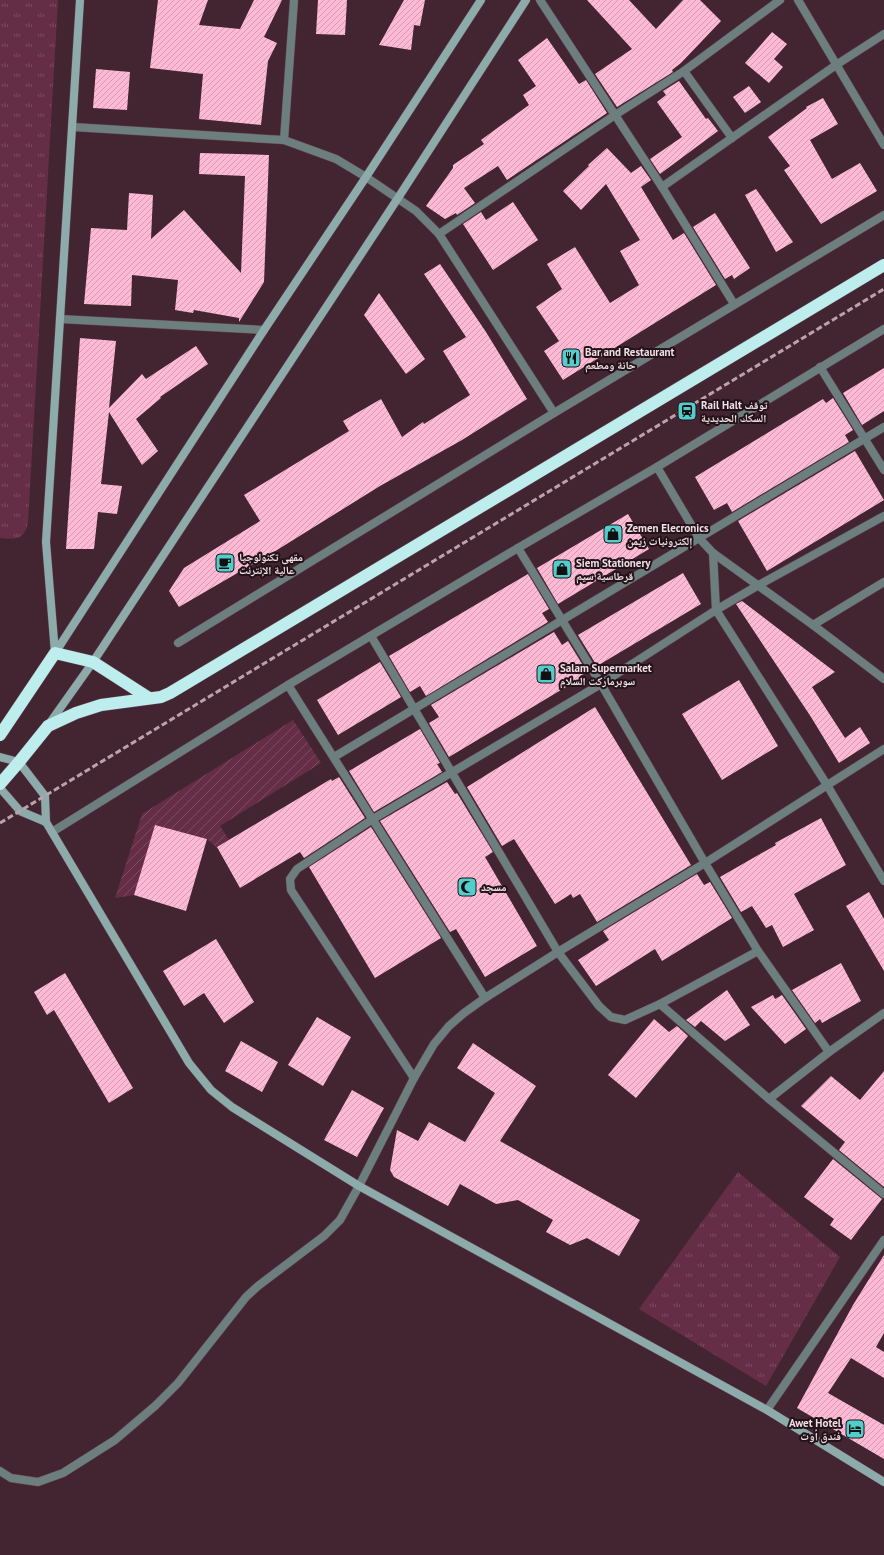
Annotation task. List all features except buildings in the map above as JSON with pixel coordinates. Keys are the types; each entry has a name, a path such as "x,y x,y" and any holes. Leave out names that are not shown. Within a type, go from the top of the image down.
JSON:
{"highway":[{"path":"0,784 48,726 76,713 100,705 161,697 170,693 884,265"},
{"path":"0,735 55,653 93,662 149,698"}],"street":[{"path":"55,653 46,542 80,0"},
{"path":"284,140 294,0"},
{"path":"55,653 264,330 481,0"},
{"path":"48,726 93,662 398,198 526,0"},
{"path":"540,0 662,187 734,304"},
{"path":"439,234 614,115 684,71 780,0"},
{"path":"798,0 884,145"},
{"path":"662,187 836,65 884,34"},
{"path":"684,71 732,138"},
{"path":"73,127 284,140 336,160 366,177 416,211 439,234 554,413"},
{"path":"178,643 554,413 884,215"},
{"path":"60,319 264,330"},
{"path":"52,832 288,685 657,467 884,329"},
{"path":"820,367 884,470"},
{"path":"334,757 884,427"},
{"path":"657,467 699,538 713,553 884,679"},
{"path":"414,1078 291,890 290,879 297,869 373,819 452,774 601,684 716,610 884,516"},
{"path":"518,548 601,684 758,951 829,1052"},
{"path":"713,553 716,610 827,785 884,881"},
{"path":"813,626 884,582"},
{"path":"371,636 558,952 599,1006 611,1017 625,1020 660,1004 758,951"},
{"path":"288,685 485,998"},
{"path":"0,1471 11,1478 38,1482 63,1473 115,1440 178,1384 246,1297 258,1286 324,1236 340,1220 414,1078 434,1044 464,1013 558,952 705,863 884,750"},
{"path":"0,757 19,762 45,796 46,822 189,1063 211,1090 232,1107 359,1186 767,1410 884,1482"},
{"path":"0,788 20,811 46,822"},
{"path":"660,1004 769,1099 884,1194"},
{"path":"769,1099 829,1052 884,1013"},
{"path":"767,1410 884,1240"}],"green space":[{"path":"0,0 58,0 28,522 22,536 11,539 0,538"},
{"path":"293,720 321,763 220,826 229,840 217,848 207,839 155,825 134,895 115,898 142,814"},
{"path":"738,1172 840,1257 766,1386 639,1309"}],"railway":[{"path":"0,823 884,289"}],"place":[{"name":"Bar and Restaurant حانة ومطعم","path":"571,358"},
{"name":"Rail Halt توقف السكك الحديدية","path":"687,411"},
{"name":"Zemen Elecronics إلكترونيات زيمن","path":"613,534"},
{"name":"مقهى تكنولوجيا عالية الإنترنت","path":"225,563"},
{"name":"Siem Stationery قرطاسية سيم","path":"562,569"},
{"name":"Salam Supermarket سوبرماركت السلام","path":"546,674"},
{"name":"مسجد","path":"467,887"},
{"name":"Awet Hotel فندق أوت","path":"855,1429"}]}
